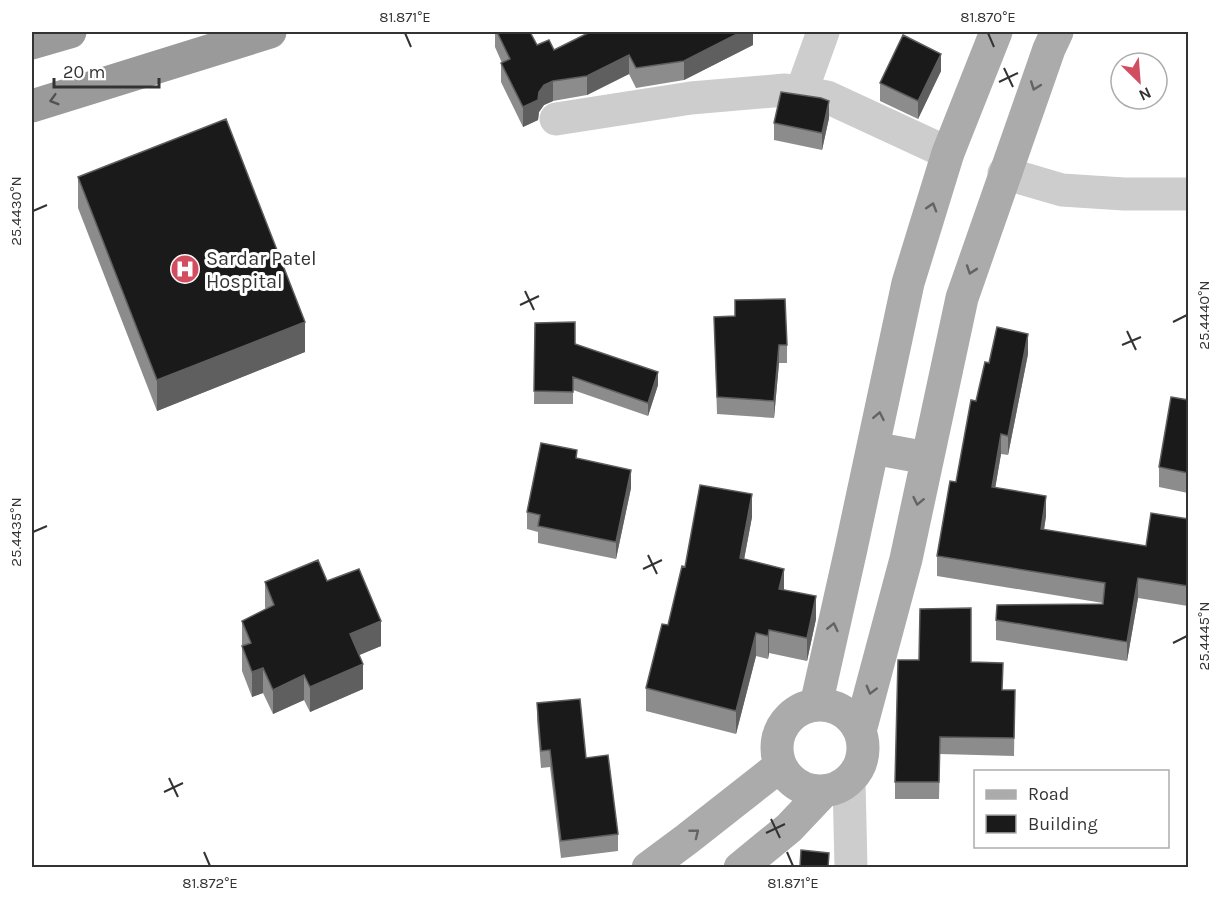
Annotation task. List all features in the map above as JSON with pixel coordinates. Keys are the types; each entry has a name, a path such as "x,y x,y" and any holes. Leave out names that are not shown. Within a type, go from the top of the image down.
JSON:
{"highway":[{"path":"32,43 70,32"},
{"path":"32,106 270,32"}],"main road":[{"path":"816,705 908,283 948,153 996,32"},
{"path":"860,731 906,559 962,298 1048,49 1057,32"},
{"path":"873,448 927,458"},
{"path":"740,867 857,770 862,757 863,744 860,731 852,719 842,711 829,706 816,705 802,708 791,716 778,739 777,753 780,766 798,786 811,790 837,786"},
{"path":"648,867 780,766"}],"street":[{"path":"801,93 823,32"},
{"path":"556,119 691,98 785,90 827,97 948,153"},
{"path":"1004,173 1062,190 1124,194 1188,194"},
{"path":"837,786 851,867"}],"building":[{"path":"497,32 530,32 537,45 549,40 554,50 590,32 741,32 684,61 636,68 629,55 587,76 553,81 544,85 539,92 538,100 523,107 501,63 510,59"},
{"path":"903,35 941,54 918,101 880,83"},
{"path":"781,92 829,101 822,133 774,123"},
{"path":"226,119 305,322 157,380 78,177"},
{"path":"785,299 787,345 779,345 774,401 717,397 714,317 735,316 735,300"},
{"path":"575,322 575,344 658,372 648,403 573,377 573,392 534,391 535,323"},
{"path":"997,327 1028,334 1008,436 1001,434 992,487 1046,496 1041,529 1146,546 1151,513 1188,519 1188,586 1138,578 1127,642 996,620 997,605 1103,604 1105,583 937,556 950,481 956,482 971,400 976,401 985,362 989,363"},
{"path":"1171,397 1188,400 1188,473 1159,467"},
{"path":"541,443 577,450 576,458 631,470 616,542 538,526 540,515 527,512"},
{"path":"700,485 752,494 740,558 784,569 779,589 816,596 807,638 769,630 768,636 756,633 736,711 646,688 662,624 668,625 682,566 685,567"},
{"path":"318,560 327,581 359,569 381,621 350,634 363,664 310,687 304,675 273,690 263,668 252,672 242,646 251,643 242,621 274,605 265,582"},
{"path":"971,608 971,662 1003,663 1002,690 1015,690 1014,738 940,737 939,782 895,782 898,660 919,660 920,609"},
{"path":"580,699 586,758 608,755 618,834 561,841 550,750 541,751 537,703"},
{"path":"801,850 829,853 828,867 800,867"}],"place":[{"name":"Sardar Patel Hospital","path":"185,269"}]}
